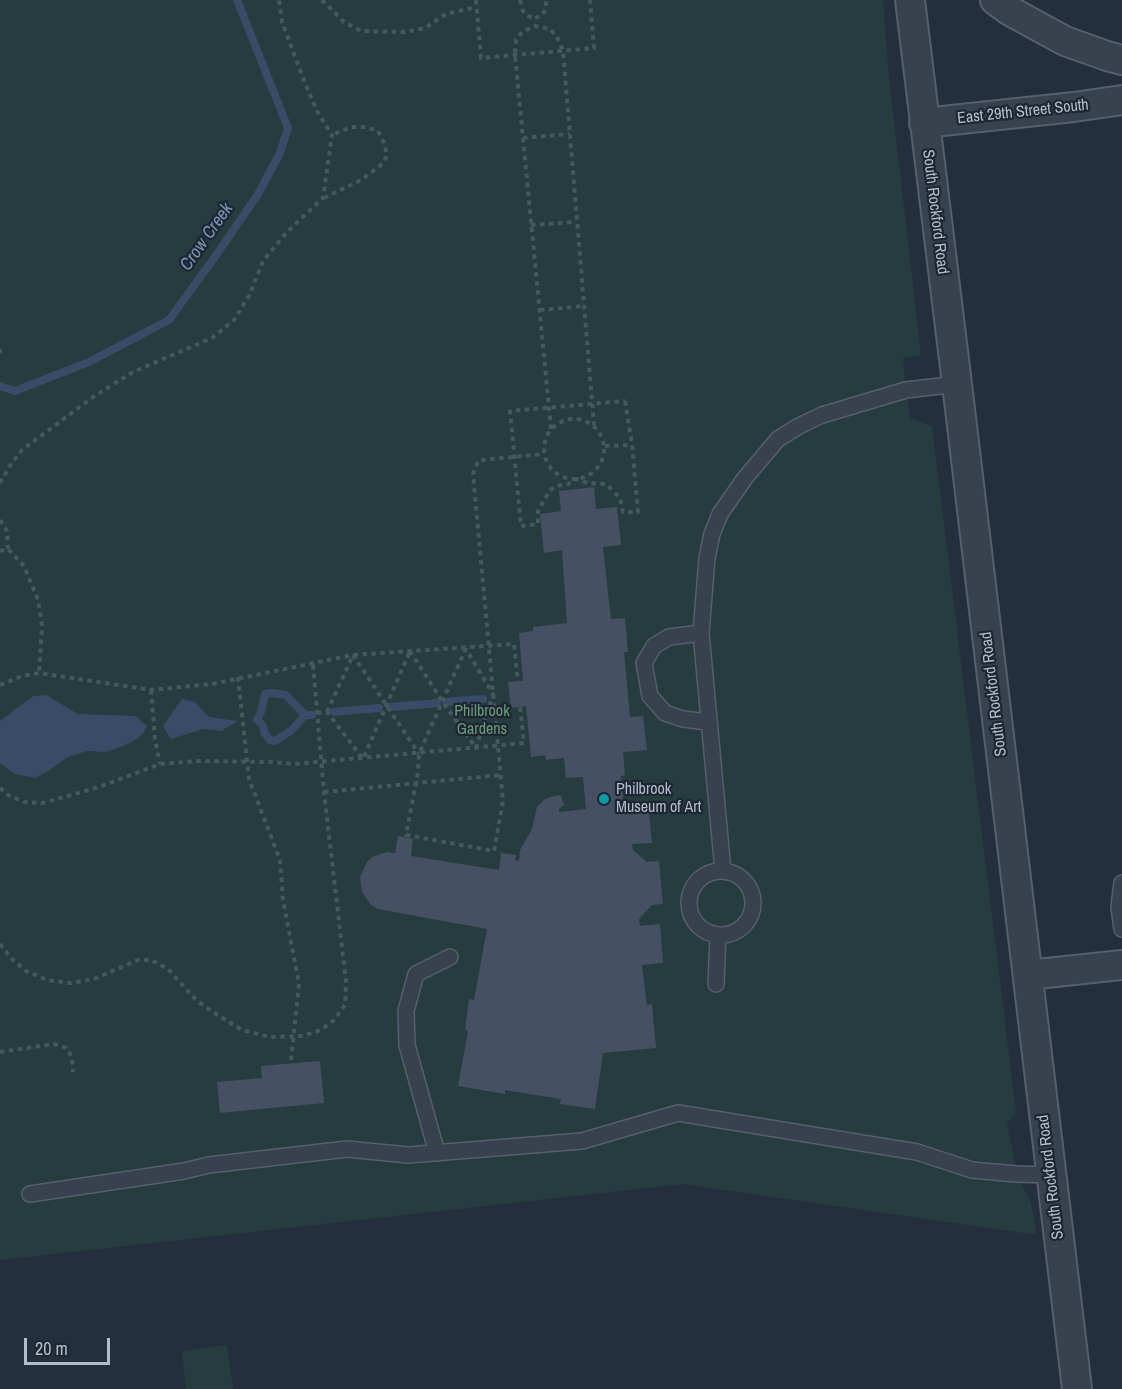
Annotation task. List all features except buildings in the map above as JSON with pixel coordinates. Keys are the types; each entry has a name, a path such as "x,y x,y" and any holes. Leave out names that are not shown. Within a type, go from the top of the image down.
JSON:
{"street":[{"name":"South Rockford Road","path":"910,0 1077,1389"},
{"path":"995,0 1010,11 1065,40 1122,60"},
{"name":"East 29th Street South","path":"924,123 1122,100"},
{"path":"1028,975 1122,964"}],"lane":[{"path":"723,871 701,633 706,558 720,514 745,478 778,439 822,415 906,390 957,384"},
{"path":"701,633 669,638 654,646 644,663 650,696 665,713 683,719 708,722"},
{"path":"723,871 744,879 750,888 753,908 750,918 734,933 718,935 702,929 694,922 689,912 688,901 690,890 696,881 705,874 723,871"},
{"path":"1122,883 1119,907 1122,929"},
{"path":"716,984 718,935"},
{"path":"437,1153 407,1045 406,1011 417,974 450,957"},
{"path":"30,1194 184,1171 209,1165 347,1149 408,1155 582,1141 678,1113 917,1152 972,1170 1050,1175"}],"path":[{"path":"279,0 282,22 303,78 318,113 332,135 323,198"},
{"path":"322,0 344,22 361,31 405,32 425,28 446,14 476,7"},
{"path":"476,0 481,58 594,48 590,0"},
{"path":"520,0 523,11 535,18 542,15 546,9 546,0"},
{"path":"535,18 535,26"},
{"path":"551,429 515,55 516,40 522,32 535,26 550,29 557,37 563,51 568,134 594,426"},
{"path":"0,483 22,450 93,397 133,372 212,338 234,320 249,296 263,261 287,232 323,198 361,180 380,166 387,156 378,131 365,127 351,127 332,135"},
{"path":"523,138 568,134"},
{"path":"531,225 576,222"},
{"path":"540,310 584,306"},
{"path":"625,401 632,445 638,512 623,513 620,498 606,484 587,483 577,479 550,490 538,512 538,524 521,526 510,411 625,401"},
{"path":"576,418 594,426 603,439 605,447 604,456 595,472 587,477 568,479 551,469 544,454 545,443 551,429 558,423 576,418"},
{"path":"605,447 632,445"},
{"path":"466,648 419,754 406,835 494,851 504,801 473,474 478,461 544,454"},
{"path":"0,520 7,531 8,549 24,566 38,600 42,625 39,673"},
{"path":"0,551 8,549"},
{"path":"0,685 22,676 39,673 152,690 212,684 353,655 514,645 518,682"},
{"path":"466,648 493,694 476,748"},
{"path":"410,651 476,748"},
{"path":"363,759 410,651"},
{"path":"353,655 419,754"},
{"path":"327,712 353,655"},
{"path":"0,944 26,971 47,980 70,983 94,979 138,960 151,960 168,969 197,1001 242,1030 270,1037 302,1036 321,1030 334,1020 345,1005 346,982 324,792 313,664"},
{"path":"238,677 249,779 280,860 283,900 299,984 291,1060"},
{"path":"152,690 155,739 160,764"},
{"path":"0,788 8,795 24,802 43,802 99,786 160,764 247,761 294,764 524,743 520,707"},
{"path":"317,713 327,712"},
{"path":"327,712 363,759"},
{"path":"324,792 501,775"},
{"path":"0,1052 54,1044 66,1048 72,1057 73,1072"}],"green space":[{"name":"Philbrook Gardens","path":"0,0 883,0 889,77 921,355 903,358 906,390 910,418 932,426 1016,1112 1007,1124 1017,1174 1031,1203 1037,1235 682,1184 0,1260"},
{"path":"227,1345 233,1389 186,1389 182,1351"}],"water":[{"path":"46,695 78,714 136,716 147,726 143,734 118,748 106,752 87,751 68,757 35,778 15,774 0,763 0,721 33,696"},
{"path":"182,699 195,702 209,717 238,721 221,731 203,729 171,739 163,726"}],"waterway":[{"name":"Crow Creek","path":"0,386 15,391 89,362 169,320 258,194 280,153 288,128 237,0"},
{"path":"305,715 292,730 275,741 270,740 262,724 257,720 265,694 272,693 286,695 305,715 312,715"},
{"path":"446,702 483,699"},
{"path":"390,707 437,703"},
{"path":"334,712 379,708"}],"place":[{"name":"Philbrook Museum of Art","path":"604,799"}]}
